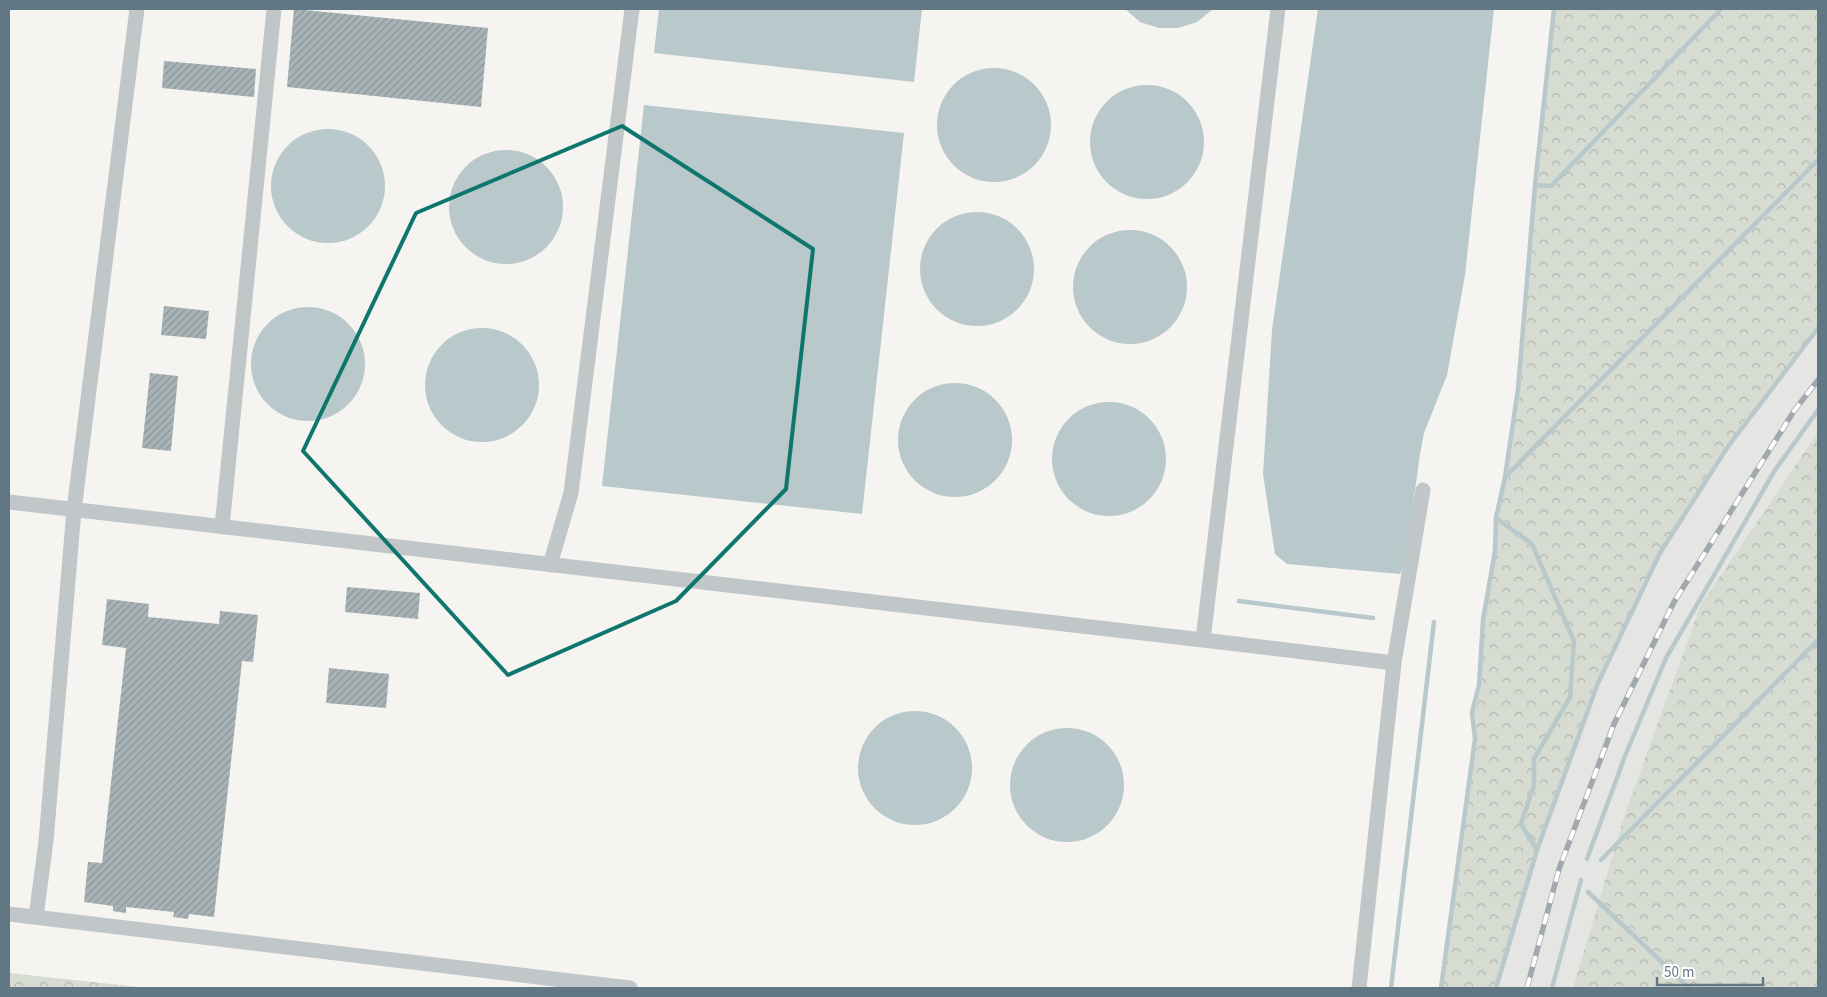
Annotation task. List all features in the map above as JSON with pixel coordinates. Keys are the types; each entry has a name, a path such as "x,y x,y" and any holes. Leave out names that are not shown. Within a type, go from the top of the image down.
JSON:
{"lane":[{"path":"36,917 46,841 74,510 137,9"},
{"path":"222,527 274,9"},
{"path":"550,565 571,492 632,9"},
{"path":"1204,640 1278,9"},
{"path":"1359,988 1394,663 1422,490"},
{"path":"9,502 1394,663"},
{"path":"9,914 630,988"}],"highlighted area":[{"path":"622,126 813,249 786,489 676,601 508,675 303,451 416,213"}],"shaded area":[{"path":"659,9 922,9 914,82 654,53"},
{"path":"1125,9 1213,9 1197,22 1178,28 1159,28 1140,22"},
{"path":"1318,9 1494,9 1465,275 1447,375 1424,433 1405,563 1400,574 1287,564 1275,554 1263,474 1272,330"},
{"path":"994,68 1016,73 1034,85 1046,103 1051,125 1046,147 1034,165 1016,177 994,182 972,177 954,165 942,147 937,125 942,103 954,85 972,73"},
{"path":"1147,85 1169,90 1187,102 1199,120 1204,142 1199,164 1187,182 1169,194 1147,199 1125,194 1107,182 1095,164 1090,142 1095,120 1107,102 1125,90"},
{"path":"644,105 904,133 862,514 602,486"},
{"path":"328,129 350,134 368,146 380,164 385,186 380,208 368,226 350,238 328,243 306,238 288,226 276,208 271,186 276,164 288,146 306,134"},
{"path":"506,150 528,155 546,167 558,185 563,207 558,229 546,247 528,259 506,264 484,259 466,247 454,229 449,207 454,185 466,167 484,155"},
{"path":"977,212 999,217 1017,229 1029,247 1034,269 1029,291 1017,309 999,321 977,326 955,321 937,309 925,291 920,269 925,247 937,229 955,217"},
{"path":"1130,230 1152,235 1170,247 1182,265 1187,287 1182,309 1170,327 1152,339 1130,344 1108,339 1090,327 1078,309 1073,287 1078,265 1090,247 1108,235"},
{"path":"308,307 330,312 348,324 360,342 365,364 360,386 348,404 330,416 308,421 286,416 268,404 256,386 251,364 256,342 268,324 286,312"},
{"path":"482,328 504,333 522,345 534,363 539,385 534,407 522,425 504,437 482,442 460,437 442,425 430,407 425,385 430,363 442,345 460,333"},
{"path":"1818,328 1818,432 1701,604 1625,813 1573,988 1496,988 1537,850 1598,683 1660,553 1727,448"},
{"path":"955,383 977,388 995,400 1007,418 1012,440 1007,462 995,480 977,492 955,497 933,492 915,480 903,462 898,440 903,418 915,400 933,388"},
{"path":"1109,402 1131,407 1149,419 1161,437 1166,459 1161,481 1149,499 1131,511 1109,516 1087,511 1069,499 1057,481 1052,459 1057,437 1069,419 1087,407"},
{"path":"915,711 937,716 955,728 967,746 972,768 967,790 955,808 937,820 915,825 893,820 875,808 863,790 858,768 863,746 875,728 893,716"},
{"path":"1067,728 1089,733 1107,745 1119,763 1124,785 1119,807 1107,825 1089,837 1067,842 1045,837 1027,825 1015,807 1010,785 1015,763 1027,745 1045,733"}],"green space":[{"path":"1554,9 1818,9 1818,328 1727,448 1660,553 1598,683 1537,850 1496,988 1441,988 1475,739 1472,712 1479,685 1483,620 1495,551 1496,518 1505,477 1518,389 1535,185"},
{"path":"1818,432 1818,988 1573,988 1625,813 1701,604"},
{"path":"9,973 148,988 9,988"}],"building":[{"path":"294,9 488,28 481,107 287,87"},
{"path":"164,61 256,69 254,97 162,88"},
{"path":"164,306 209,311 206,339 161,335"},
{"path":"150,373 178,376 171,451 142,448"},
{"path":"347,587 420,593 418,619 345,612"},
{"path":"107,599 149,604 148,617 219,624 220,611 258,615 253,662 242,661 214,917 189,914 188,919 173,917 174,912 126,907 126,913 113,911 113,906 84,902 88,862 102,863 126,648 102,645"},
{"path":"329,668 389,674 386,708 326,703"}],"waterway":[{"path":"1441,988 1475,739 1472,712 1479,685 1483,620 1495,551 1496,518 1505,477 1518,389 1535,185 1554,9"},
{"path":"1535,185 1551,186 1721,9"},
{"path":"1506,476 1818,160"},
{"path":"1496,988 1537,850 1598,683 1660,553 1727,448 1818,328"},
{"path":"1587,859 1625,756 1666,658 1775,470 1818,410"},
{"path":"1496,518 1532,544 1574,641 1570,697 1534,759 1534,785 1521,824 1537,850"},
{"path":"1239,601 1373,618"},
{"path":"1391,988 1434,622"},
{"path":"1601,860 1818,640"},
{"path":"1552,988 1581,880"},
{"path":"1588,892 1689,988"}],"railway":[{"path":"1527,988 1559,869 1614,724 1674,602 1794,411 1818,380"}]}
